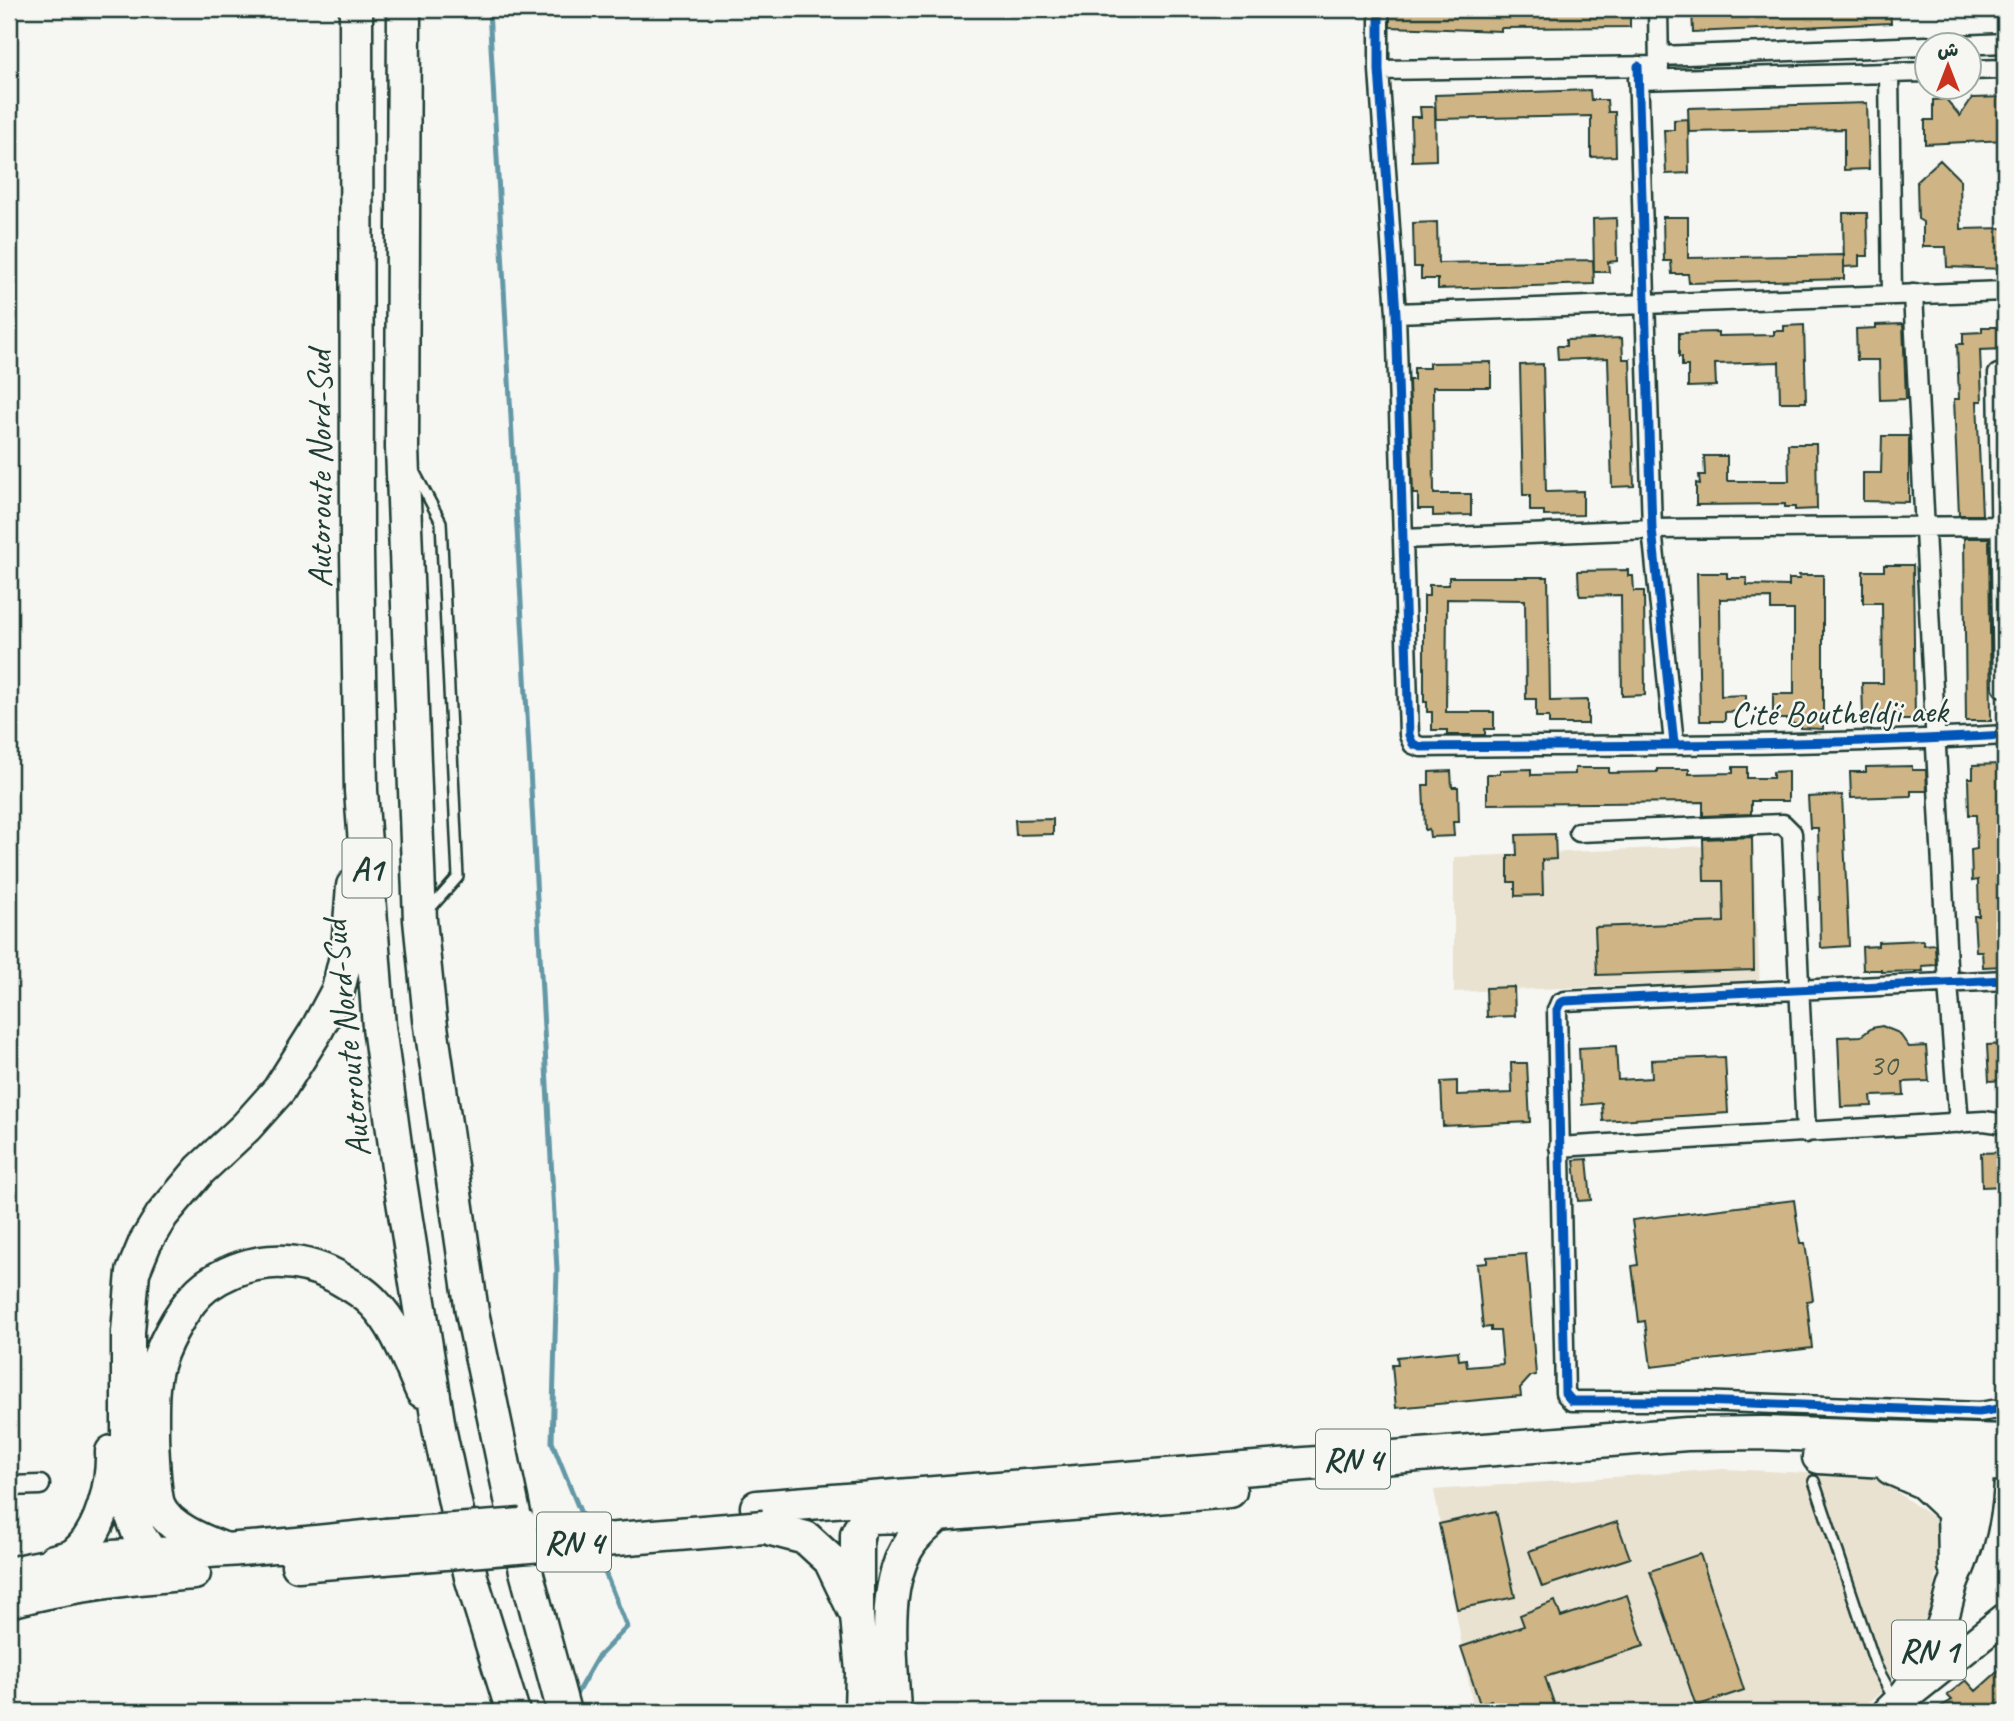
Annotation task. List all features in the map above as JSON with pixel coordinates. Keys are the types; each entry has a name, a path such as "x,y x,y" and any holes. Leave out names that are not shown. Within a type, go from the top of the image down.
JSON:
{"highway":[{"name":"Autoroute Nord-Sud","path":"356,9 357,524 361,790 379,1027 400,1182 439,1428 471,1577 513,1712"},
{"name":"A1","path":"404,9 402,447 420,920 430,1019 472,1312 526,1571 564,1712"},
{"path":"40,1566 74,1555 90,1534 110,1486 113,1341 122,1300 145,1243 162,1215 200,1170 246,1128 279,1090 338,990 348,948 361,790"},
{"path":"127,1579 151,1553 159,1535 152,1440 152,1388 157,1364 166,1342 190,1303 205,1287 240,1268 280,1260 320,1269 360,1290 376,1304 391,1325 439,1428"},
{"path":"133,1272 128,1332 132,1516 139,1535 151,1553 194,1573"},
{"name":"RN 4","path":"760,1517 838,1500 1687,1434 1763,1433 1979,1453"},
{"name":"RN 4","path":"9,1601 127,1579 194,1573 385,1547 760,1517 866,1518 938,1515 1674,1453 1761,1453 1867,1459 1979,1453"},
{"path":"1867,1459 1923,1482 1952,1509"},
{"path":"861,1712 857,1534 866,1518 908,1494"},
{"path":"838,1500 866,1518 874,1528 891,1607 894,1712"},
{"path":"158,1505 170,1519 195,1539 226,1550"},
{"path":"891,1607 898,1566 911,1541 938,1515"},
{"path":"760,1517 806,1538 830,1560 857,1616"},
{"name":"RN 4","path":"9,1574 40,1566 151,1553 385,1547"}],"main road":[{"name":"RN 1","path":"1892,1708 1914,1678 1935,1638 1955,1580 1952,1559 1952,1509 1979,1453"},
{"path":"1955,1580 1964,1561 1975,1519 1979,1453"},
{"name":"RN 1","path":"1892,1708 2005,1618"},
{"path":"1935,1638 1941,1653 1952,1662"}],"street":[{"path":"1379,9 1379,70 1396,313 1403,539 1652,529 1999,526"},
{"path":"1658,9 1659,67"},
{"path":"1982,44 2005,43"},
{"path":"1379,70 1638,73 1659,67 1912,47"},
{"path":"1659,67 1912,72"},
{"path":"1982,70 2005,69"},
{"path":"1638,73 1652,529 1674,744"},
{"path":"1889,73 1892,295"},
{"path":"1396,313 2005,291"},
{"path":"1913,294 1948,984 1959,1123"},
{"path":"1998,374 2002,422 1999,526 2003,687"},
{"name":"Cité Boutheldji aek","path":"1403,539 1409,735 1413,744 1420,747 1937,739 2005,735"},
{"path":"1579,832 1783,824 1792,832 1806,1133"},
{"path":"2005,980 1565,1001 1560,1003 1557,1010 1565,1393 1572,1401 1699,1401 1979,1412 2005,1408"},
{"path":"1559,1147 1984,1121 2005,1124"},
{"path":"9,1486 40,1485"}],"lane":[{"path":"1814,1481 1892,1708"}],"shaded area":[{"path":"1753,844 1760,988 1741,988 1729,982 1454,992 1454,857"},
{"path":"1724,1469 1874,1476 1944,1525 1932,1606 1887,1688 1857,1712 1474,1712 1434,1490"}],"building":[{"path":"1390,9 1630,9 1630,27 1501,28 1501,31 1390,27"},
{"path":"1692,9 1890,9 1891,23 1693,32"},
{"path":"1590,90 1591,100 1607,100 1608,112 1615,112 1616,156 1591,157 1591,116 1436,119 1435,95"},
{"path":"2005,97 2005,140 1925,144 1925,120 1933,120 1933,102 1948,102 1960,116 1969,102 1982,102 1982,98"},
{"path":"1867,103 1869,169 1844,170 1844,129 1689,132 1688,108"},
{"path":"1420,107 1435,107 1436,160 1412,161 1411,117 1421,117"},
{"path":"1688,119 1689,173 1666,174 1664,130 1674,130 1674,120"},
{"path":"1940,160 1960,180 1961,229 2005,228 2005,269 1947,267 1946,247 1923,247 1923,222 1918,219 1917,181"},
{"path":"1843,213 1867,213 1868,256 1859,256 1859,266 1844,267"},
{"path":"1663,217 1688,217 1688,258 1844,255 1844,279 1689,283 1688,274 1672,274 1671,261 1664,261"},
{"path":"1616,218 1617,261 1608,262 1609,272 1594,272 1593,219"},
{"path":"1437,222 1438,263 1593,260 1594,284 1438,289 1438,279 1421,279 1421,267 1414,267 1413,223"},
{"path":"1903,324 1906,399 1880,400 1879,360 1857,360 1856,329"},
{"path":"1804,325 1806,402 1780,402 1779,362 1715,364 1716,386 1688,387 1688,366 1682,366 1682,357 1679,357 1679,333 1718,332 1718,336 1774,335 1774,331 1784,331 1784,326"},
{"path":"1982,327 2005,327 2005,349 1980,350 1982,401 1977,401 1982,515 1959,515 1954,399 1959,399 1957,344 1963,344 1963,333 1982,332"},
{"path":"1622,338 1623,359 1630,359 1634,486 1612,487 1608,358 1558,360 1557,346 1566,346 1566,340"},
{"path":"1491,362 1491,387 1433,387 1434,494 1471,494 1471,515 1433,516 1433,509 1418,509 1418,494 1413,494 1409,380 1414,380 1414,368 1429,368 1429,363"},
{"path":"1543,364 1546,492 1583,491 1583,515 1544,516 1544,511 1530,511 1530,495 1523,495 1520,365"},
{"path":"1882,436 1909,436 1909,502 1863,501 1863,473 1881,473"},
{"path":"1788,444 1816,444 1817,509 1795,510 1795,507 1785,507 1785,504 1696,505 1696,483 1700,484 1699,475 1705,475 1704,456 1727,456 1727,481 1789,481"},
{"path":"1964,538 1989,538 1991,721 1966,721"},
{"path":"1884,565 1913,565 1915,720 1884,720 1884,715 1863,715 1862,683 1883,683 1882,603 1863,603 1863,571 1884,571"},
{"path":"1628,570 1628,576 1633,576 1634,591 1644,591 1645,695 1622,696 1621,595 1580,596 1579,593 1578,571"},
{"path":"1697,573 1727,573 1727,578 1747,578 1747,585 1789,586 1789,579 1800,579 1799,575 1823,575 1823,729 1801,728 1801,724 1792,724 1792,719 1773,719 1773,694 1794,694 1794,610 1771,610 1771,598 1720,599 1721,696 1746,695 1746,711 1725,712 1725,721 1700,721"},
{"path":"1449,577 1548,577 1550,701 1588,700 1588,724 1549,724 1549,717 1536,717 1536,699 1526,699 1525,600 1447,599 1446,712 1494,712 1494,729 1485,729 1485,735 1447,735 1447,730 1432,730 1432,712 1427,712 1427,702 1424,702 1424,596 1429,596 1429,585 1449,585"},
{"path":"2000,764 2000,772 2005,772 2005,812 2001,812 2002,842 2005,842 2005,966 1983,967 1982,951 1976,951 1974,916 1979,916 1978,880 1972,881 1971,850 1977,849 1976,815 1969,815 1968,778 1973,778 1973,765"},
{"path":"1912,766 1912,770 1926,770 1927,791 1911,791 1911,796 1851,798 1850,772 1866,772 1866,767"},
{"path":"1733,767 1747,767 1747,778 1773,778 1773,772 1788,771 1788,801 1751,801 1751,814 1703,816 1703,802 1487,804 1487,774 1500,774 1500,770 1531,769 1531,775 1575,774 1575,768 1609,768 1609,773 1689,769 1689,774 1733,773"},
{"path":"1451,771 1452,787 1458,787 1459,822 1453,822 1454,836 1430,837 1429,829 1425,830 1423,785 1429,785 1429,772"},
{"path":"1842,795 1849,946 1821,948 1818,828 1810,828 1808,797"},
{"path":"1053,819 1053,834 1016,835 1015,820"},
{"path":"1555,834 1556,859 1542,860 1543,895 1515,896 1515,882 1508,882 1508,855 1517,855 1516,835"},
{"path":"1752,837 1754,970 1597,975 1595,927 1724,922 1723,881 1704,881 1703,839"},
{"path":"1923,940 1924,945 1935,944 1936,965 1922,966 1923,971 1863,970 1862,947 1878,946 1878,942"},
{"path":"1514,987 1515,1016 1487,1017 1486,988"},
{"path":"1882,1026 1899,1033 1909,1047 1926,1046 1929,1081 1903,1082 1904,1095 1871,1096 1872,1106 1841,1107 1838,1037 1861,1036 1872,1028"},
{"path":"2005,1044 2005,1080 1989,1081 1987,1045"},
{"path":"1616,1046 1618,1080 1652,1078 1651,1060 1725,1057 1728,1113 1603,1121 1602,1103 1582,1105 1579,1048"},
{"path":"1511,1063 1527,1063 1530,1122 1443,1126 1441,1082 1457,1081 1457,1095 1512,1093"},
{"path":"2005,1152 2005,1186 1982,1187 1981,1153"},
{"path":"1587,1159 1591,1200 1578,1201 1574,1160"},
{"path":"1794,1200 1800,1243 1805,1243 1813,1300 1807,1301 1812,1348 1651,1367 1645,1321 1639,1322 1632,1266 1638,1265 1632,1220"},
{"path":"1526,1254 1536,1375 1531,1376 1520,1388 1521,1396 1396,1408 1392,1365 1398,1365 1397,1357 1458,1351 1459,1360 1466,1359 1467,1367 1503,1364 1500,1331 1491,1331 1491,1327 1483,1328 1477,1264 1487,1263 1487,1257"},
{"path":"1496,1511 1515,1597 1457,1609 1439,1524"},
{"path":"1617,1522 1630,1558 1542,1587 1529,1551"},
{"path":"1700,1554 1744,1690 1696,1706 1650,1571"},
{"path":"1627,1595 1644,1646 1545,1677 1557,1712 1496,1712 1491,1700 1480,1704 1461,1647 1524,1626 1520,1615 1555,1601 1561,1617"},
{"path":"2005,1665 2005,1699 1990,1712 1932,1712 1952,1700 1947,1695 1966,1680 1976,1691"}],"waterway":[{"path":"489,9 557,1270 552,1442 588,1531"},
{"path":"573,1700 597,1658 627,1627 596,1550"}],"cycle path":[{"path":"1379,9 1379,70 1396,313 1409,735 1413,744 1421,747 1713,744 2005,735"},
{"path":"1638,66 1652,529 1674,744"},
{"path":"2005,980 1565,1001 1560,1003 1557,1010 1565,1393 1572,1401 1699,1401 1979,1412 2005,1408"}]}
